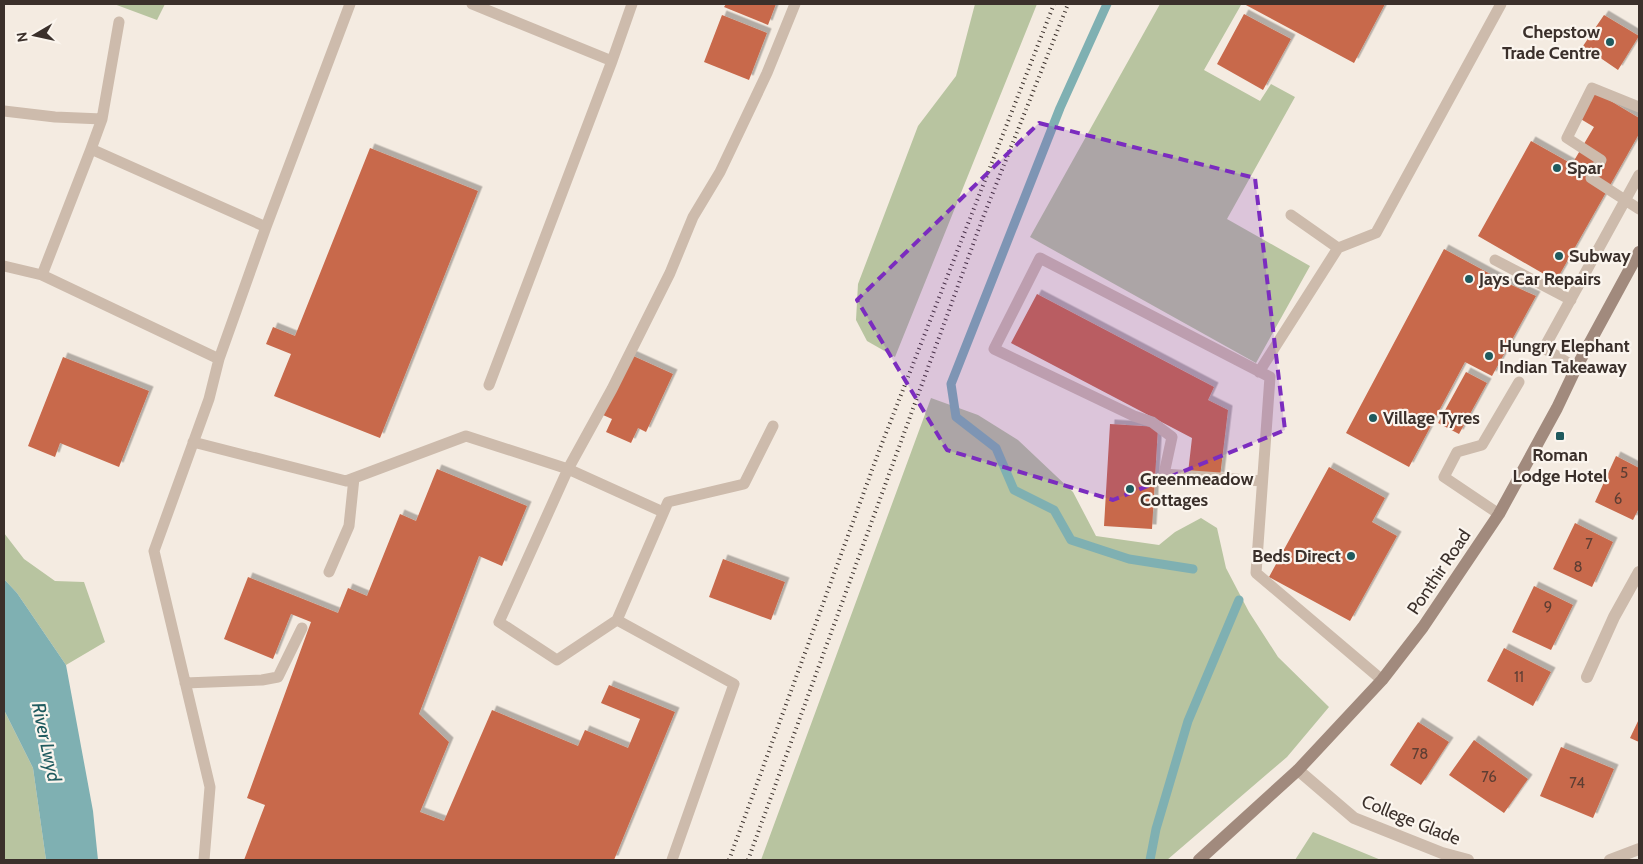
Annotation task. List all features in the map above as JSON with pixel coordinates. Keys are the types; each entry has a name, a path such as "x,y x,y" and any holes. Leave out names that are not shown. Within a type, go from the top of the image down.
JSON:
{"main road":[{"name":"Ponthir Road","path":"1199,860 1298,770 1382,680 1423,627 1498,514 1557,408 1576,368 1639,252"}],"street":[{"path":"1587,677 1614,617 1639,572"},
{"name":"College Glade","path":"1298,770 1354,818 1442,853 1468,860"},
{"path":"1610,860 1639,849"}],"lane":[{"path":"204,860 210,787 154,551 209,399 219,359 266,227 350,4"},
{"path":"472,4 612,61"},
{"path":"489,385 632,4"},
{"path":"773,426 744,484 668,502 617,620 557,660 499,622 568,469 612,389 670,273 693,216 720,172 767,73 795,4"},
{"path":"1259,372 1338,248 1376,233 1501,4"},
{"path":"42,275 102,119 119,22"},
{"path":"1639,107 1592,88 1567,138 1601,160 1591,178 1639,209"},
{"path":"4,111 55,117 102,119"},
{"path":"91,149 266,227"},
{"path":"1576,368 1544,348 1639,175"},
{"path":"1291,215 1338,248"},
{"path":"1262,481 1164,474 1172,437 1152,422 1134,416 994,349 1040,258 1270,377 1256,573 1382,680"},
{"path":"1495,260 1571,300"},
{"path":"4,266 42,275 219,359"},
{"path":"1498,514 1444,477 1457,452 1482,445 1519,382"},
{"path":"193,442 346,481 466,436 568,469 663,512"},
{"path":"329,572 349,526 354,478"},
{"path":"617,620 734,684 672,860"},
{"path":"185,682 262,680 278,677 302,628"}],"highlighted area":[{"path":"1039,123 1255,178 1285,430 1113,500 947,450 857,300"}],"green space":[{"path":"114,4 165,4 157,20"},
{"path":"975,4 1037,4 895,357 867,341 856,320 858,284 918,126 956,76"},
{"path":"1160,4 1241,5 1204,70 1260,101 1271,84 1295,97 1227,219 1310,266 1256,363 1030,237"},
{"path":"931,398 978,415 1018,440 1073,492 1096,536 1159,545 1175,532 1201,518 1217,528 1226,568 1249,612 1278,657 1329,707 1287,757 1167,860 761,860"},
{"path":"4,533 24,559 55,581 84,582 105,642 66,665 17,593 4,579"},
{"path":"4,710 33,768 46,860 4,860"},
{"path":"1313,832 1381,860 1295,860"}],"water":[{"name":"River Lwyd","path":"4,579 17,593 66,665 93,811 98,860 46,860 33,768 4,710"}],"building":[{"path":"726,4 776,4 768,25 724,7"},
{"path":"1244,4 1385,4 1354,63"},
{"path":"1244,14 1291,39 1263,90 1217,64"},
{"path":"722,15 767,33 749,80 704,62"},
{"path":"1604,15 1639,36 1618,70 1583,46"},
{"path":"1594,91 1639,118 1639,134 1556,281 1478,236 1531,141 1572,164 1594,127 1579,118"},
{"path":"370,148 478,191 380,438 274,396 291,354 266,344 273,327 295,336"},
{"path":"1444,249 1507,283 1536,296 1492,376 1465,362 1409,467 1346,433"},
{"path":"1037,294 1214,387 1208,400 1228,410 1220,477 1188,473 1192,438 1011,343"},
{"path":"631,355 673,374 646,432 638,428 631,443 606,432 612,419 603,415"},
{"path":"63,357 149,391 119,467 60,443 55,457 28,446"},
{"path":"1466,372 1487,383 1459,434 1438,423"},
{"name":"Greenmeadow Cottages","path":"1110,424 1158,427 1152,529 1104,526"},
{"path":"1616,456 1639,468 1639,508 1633,520 1595,502"},
{"path":"1329,467 1385,498 1372,522 1397,536 1350,621 1269,577"},
{"path":"437,469 527,506 502,566 479,556 419,714 449,742 420,812 444,821 492,710 578,746 585,730 628,748 640,719 601,703 609,685 675,712 614,860 244,860 265,805 247,798 311,622 291,614 273,659 224,639 248,577 338,613 348,588 367,596 400,514 416,521"},
{"path":"1575,523 1613,542 1592,587 1553,569"},
{"path":"723,559 785,582 771,620 709,597"},
{"path":"1534,586 1573,605 1551,650 1512,632"},
{"path":"1504,648 1551,672 1533,706 1487,681"},
{"path":"1639,719 1639,742 1630,738"},
{"path":"1418,722 1449,742 1421,785 1390,765"},
{"path":"1474,740 1528,779 1504,813 1449,775"},
{"path":"1561,747 1614,769 1593,818 1540,796"}],"waterway":[{"path":"1107,4 1060,108 951,384 956,417 996,448 1014,490 1054,510 1071,540 1129,559 1193,569"},
{"path":"1150,860 1156,829 1188,721 1239,600"}],"railway":[{"path":"729,860 879,451 1054,4"},
{"path":"748,860 982,220 1068,4"}],"place":[{"name":"Chepstow Trade Centre","path":"1610,42"},
{"name":"Spar","path":"1557,168"},
{"name":"Subway","path":"1559,256"},
{"name":"Jays Car Repairs","path":"1469,279"},
{"name":"Hungry Elephant Indian Takeaway","path":"1489,356"},
{"name":"Village Tyres","path":"1373,418"},
{"name":"Roman Lodge Hotel","path":"1560,436"},
{"name":"Greenmeadow Cottages","path":"1130,489"},
{"name":"Beds Direct","path":"1351,556"}]}
